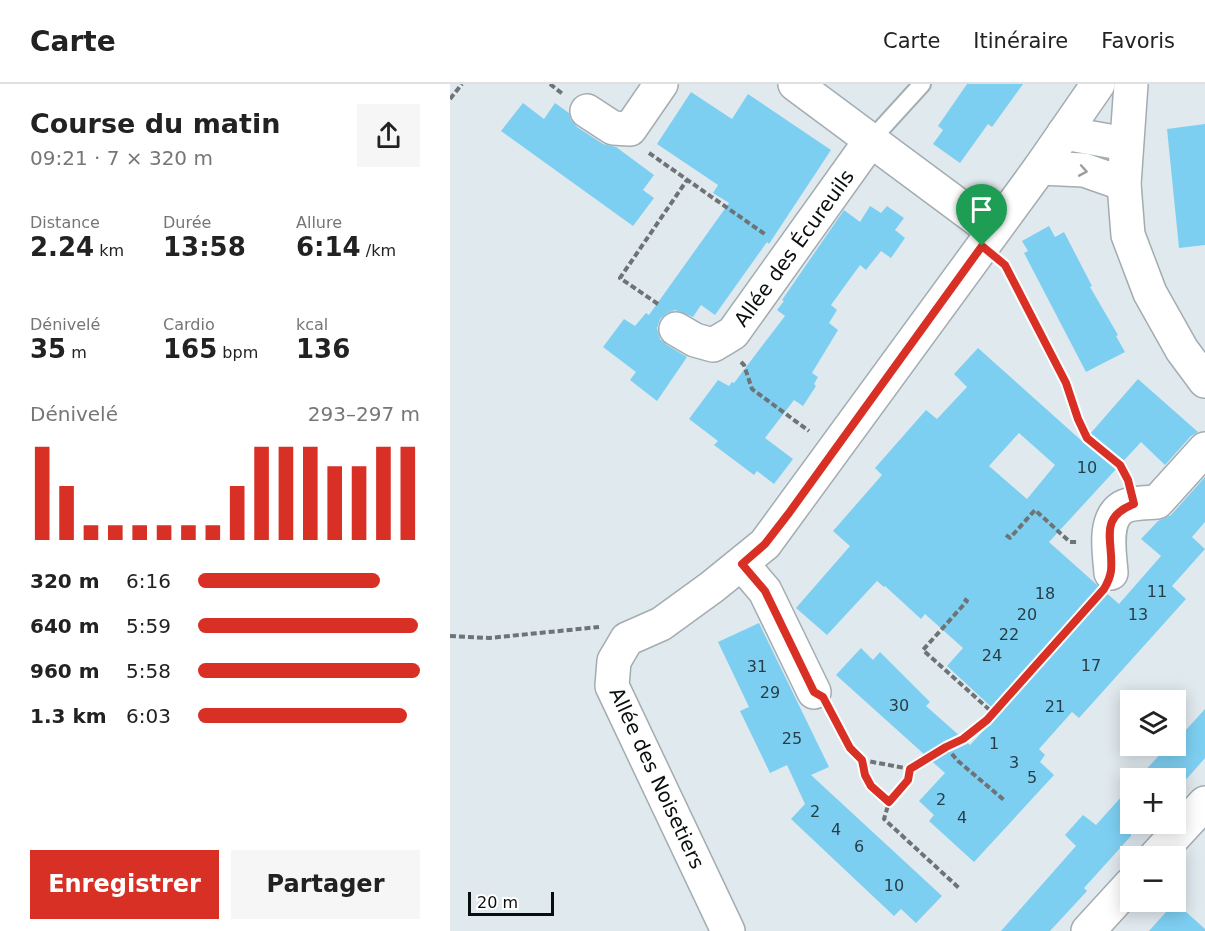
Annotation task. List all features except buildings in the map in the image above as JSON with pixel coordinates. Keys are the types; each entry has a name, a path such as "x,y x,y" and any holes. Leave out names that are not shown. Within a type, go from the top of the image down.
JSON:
{"street":[{"path":"586,111 613,128 630,129 661,84"},
{"path":"795,84 871,140 988,238"},
{"path":"627,639 661,624 742,564 765,544 1040,168 1098,84"},
{"path":"1131,84 1124,184 1128,235 1150,293 1182,350 1205,381"},
{"path":"1064,133 1126,144"},
{"name":"Allée des Écureuils","path":"676,329 694,340 713,345 733,333 871,140"},
{"path":"1040,168 1084,170 1124,184"},
{"path":"1110,557 1111,523 1120,509 1134,504 1157,502 1205,449"},
{"path":"742,564 765,591 814,692"},
{"name":"Allée des Noisetiers","path":"627,639 615,661 612,686 728,931"},
{"path":"1165,846 1205,803"},
{"path":"1104,925 1120,901"}],"lane":[{"path":"871,140 922,84"}],"path":[{"path":"450,99 462,84"},
{"path":"630,129 636,143 791,252"},
{"path":"676,329 674,315 620,278 687,180"},
{"path":"988,238 1005,265 1066,383 1087,438 1120,465 1128,480 1134,504"},
{"path":"721,340 744,365 752,389 834,449"},
{"path":"862,760 910,769 963,739 993,713 1104,589 1110,557 1070,542 1035,510 1010,538 1006,535"},
{"path":"964,599 967,601 923,650 993,713"},
{"path":"450,636 489,638 605,627 627,639"},
{"path":"814,692 823,697 850,748 862,760 865,775 871,786 889,802"},
{"path":"946,747 958,761 1004,800"},
{"path":"910,769 908,780 889,802 884,819 959,888"}],"route":[{"path":"982,246 1005,265 1066,383 1087,438 1120,465 1128,480 1134,504 1120,509 1111,523 1109,541 1111,573 1104,589 987,720 963,739 910,769 908,780 889,802 871,786 865,775 862,760 850,748 823,697 814,692 765,591 742,564 765,544 789,513 982,246"}]}
